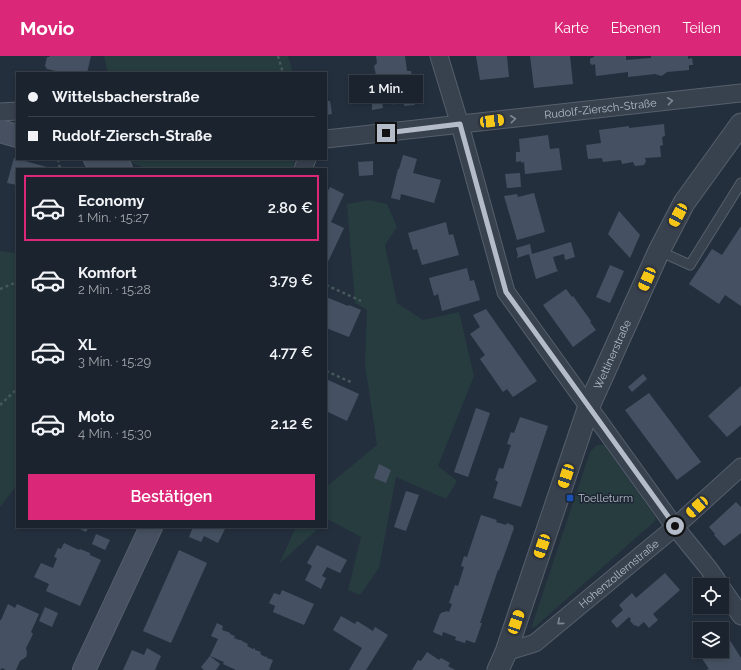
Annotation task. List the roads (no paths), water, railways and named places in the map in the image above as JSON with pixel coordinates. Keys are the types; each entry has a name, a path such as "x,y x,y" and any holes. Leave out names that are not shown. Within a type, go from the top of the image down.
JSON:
{"main road":[{"path":"0,132 16,136"},
{"path":"98,160 118,168"},
{"path":"84,670 152,528"}],"street":[{"path":"439,56 460,124 506,292 675,526 715,578"},
{"name":"Rudolf-Ziersch-Straße","path":"327,139 741,93"},
{"path":"0,112 16,111"},
{"name":"Wettinerstraße","path":"502,661 589,406 659,251 684,203 741,124"},
{"name":"Hohenzollernstraße","path":"502,661 535,642 675,526 741,467"},
{"path":"729,598 741,616"}],"lane":[{"path":"659,251 690,265 741,183"}],"place":[{"name":"Toelleturm","path":"570,498"}]}
